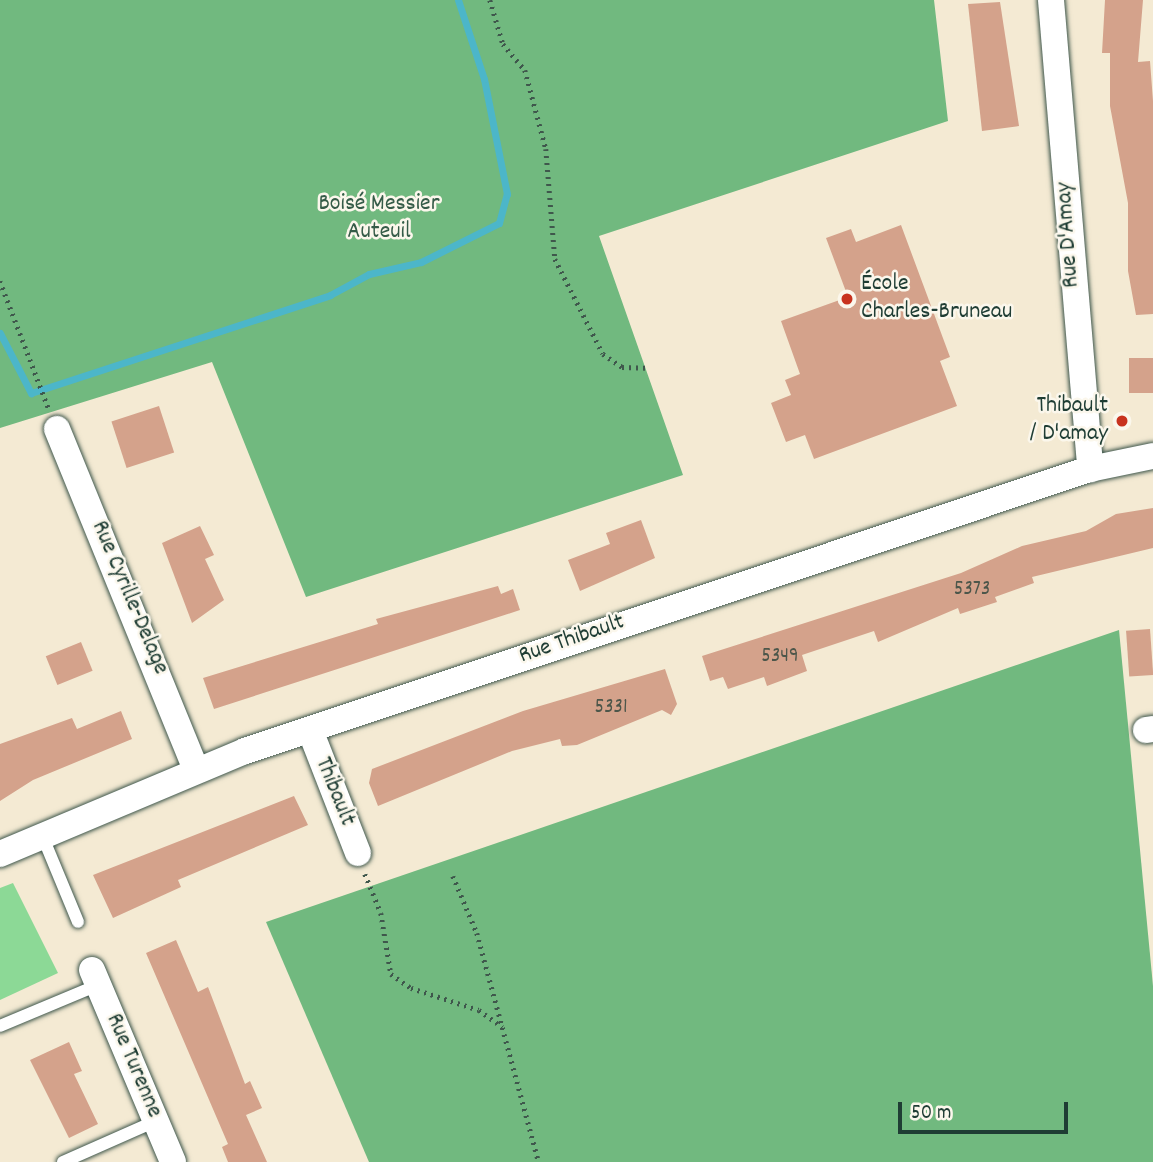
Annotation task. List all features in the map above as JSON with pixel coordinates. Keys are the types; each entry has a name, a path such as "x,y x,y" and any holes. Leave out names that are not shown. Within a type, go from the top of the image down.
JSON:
{"street":[{"name":"Rue D'Amay","path":"1051,0 1090,469"},
{"name":"Rue Cyrille-Delage","path":"57,429 196,769"},
{"name":"Rue Thibault","path":"0,853 196,769 1090,469 1153,456"},
{"name":"Thibault","path":"310,730 358,853"},
{"name":"Rue Turenne","path":"95,978 173,1162"}],"lane":[{"path":"42,835 78,922"},
{"path":"0,1026 95,978"},
{"path":"63,1162 156,1121"}],"path":[{"path":"490,0 503,44 525,71 546,149 555,259 603,354 622,368 646,368"},
{"path":"0,281 57,429"},
{"path":"358,853 381,913 391,974 411,988 479,1010 503,1028"},
{"path":"453,876 477,933 539,1162"}],"green space":[{"name":"Boisé Messier Auteuil","path":"0,0 934,0 948,121 599,236 683,475 306,597 212,362 0,428"},
{"path":"1119,630 1153,986 1153,1162 369,1162 266,922"},
{"path":"13,883 58,973 0,1000 0,888"}],"building":[{"path":"1105,0 1143,0 1138,62 1150,61 1153,101 1153,314 1136,315 1128,271 1128,203 1110,106 1110,53 1102,53"},
{"path":"1000,2 1019,126 982,131 968,4"},
{"path":"901,225 950,357 940,361 957,406 814,459 805,435 786,442 771,403 791,395 785,380 800,374 781,321 848,297 826,238 851,229 856,242"},
{"path":"1129,358 1153,358 1153,393 1129,393"},
{"path":"159,406 174,453 127,468 111,421"},
{"path":"1153,508 1153,548 1032,577 1034,583 995,597 997,602 960,614 958,608 878,642 874,631 802,655 807,671 767,686 764,677 728,689 723,677 710,681 702,656 961,573 1022,546 1086,531 1116,514"},
{"path":"641,520 655,558 580,591 568,560 610,544 606,533"},
{"path":"200,526 214,555 205,559 224,600 192,623 162,543"},
{"path":"498,586 501,594 513,589 520,610 214,709 203,678 378,624 376,619"},
{"path":"1150,629 1153,675 1129,677 1126,631"},
{"path":"81,642 93,671 57,685 46,656"},
{"path":"665,669 677,704 671,715 662,710 577,745 562,746 560,739 512,751 378,806 369,783 372,769 523,711"},
{"path":"121,711 132,739 33,780 0,801 0,744 72,718 77,729"},
{"path":"294,796 308,825 178,880 181,887 113,918 93,875"},
{"path":"176,940 198,992 208,987 245,1084 250,1081 262,1108 246,1115 267,1162 228,1162 222,1147 228,1144 146,953"},
{"path":"69,1042 82,1071 74,1074 98,1124 69,1138 30,1060"}],"waterway":[{"path":"0,333 31,393 330,295 369,274 421,262 499,223 507,194 484,79 458,0"}],"place":[{"name":"École Charles-Bruneau","path":"847,299"},
{"name":"Thibault / D'amay","path":"1122,421"}]}
